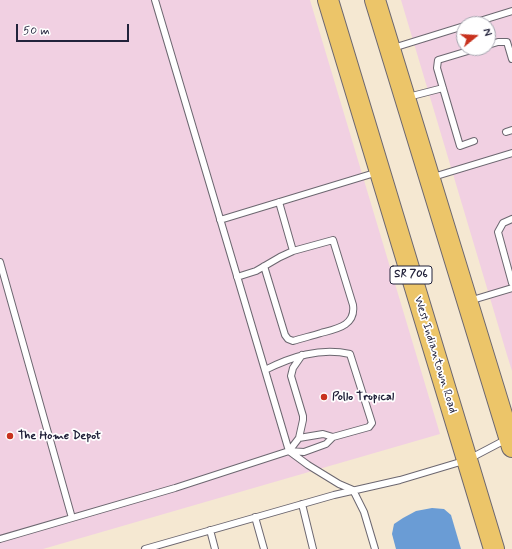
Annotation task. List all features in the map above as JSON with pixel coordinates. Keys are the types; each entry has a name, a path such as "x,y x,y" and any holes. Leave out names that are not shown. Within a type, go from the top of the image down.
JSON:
{"main road":[{"name":"West Indiantown Road","path":"328,0 494,549"},
{"path":"375,0 511,441"}],"lane":[{"path":"155,0 289,451 308,465 339,484 352,490 364,512 374,549"},
{"path":"496,16 512,11"},
{"path":"390,48 456,28"},
{"path":"496,43 507,42 512,59"},
{"path":"456,55 438,60 437,68 460,146 474,142"},
{"path":"405,98 443,88"},
{"path":"430,178 512,153"},
{"path":"220,220 379,172"},
{"path":"279,202 293,251"},
{"path":"512,219 503,223 498,232 512,283"},
{"path":"237,277 256,271 264,266 280,257 293,251 333,240 353,309 350,320 339,329 293,341 288,339 264,266"},
{"path":"0,262 72,518"},
{"path":"467,301 512,288"},
{"path":"0,539 175,488 289,451 304,452 326,444 333,437 369,427 372,424 350,354 332,351 302,355 283,361 265,370"},
{"path":"289,451 299,438 303,420 291,376 302,355"},
{"path":"299,438 323,434 333,437"},
{"path":"145,549 352,490 400,480 467,460 511,441"},
{"path":"302,504 313,549"},
{"path":"255,517 264,549"},
{"path":"210,530 215,549"},
{"path":"170,542 171,549"}],"shaded area":[{"path":"0,0 310,0 440,434 43,549 0,549"},
{"path":"401,0 512,0 512,371"}],"water":[{"path":"432,508 444,509 451,515 461,549 396,549 392,534 394,524 416,511"}],"place":[{"name":"Pollo Tropical","path":"324,397"},
{"name":"The Home Depot","path":"10,436"}]}
